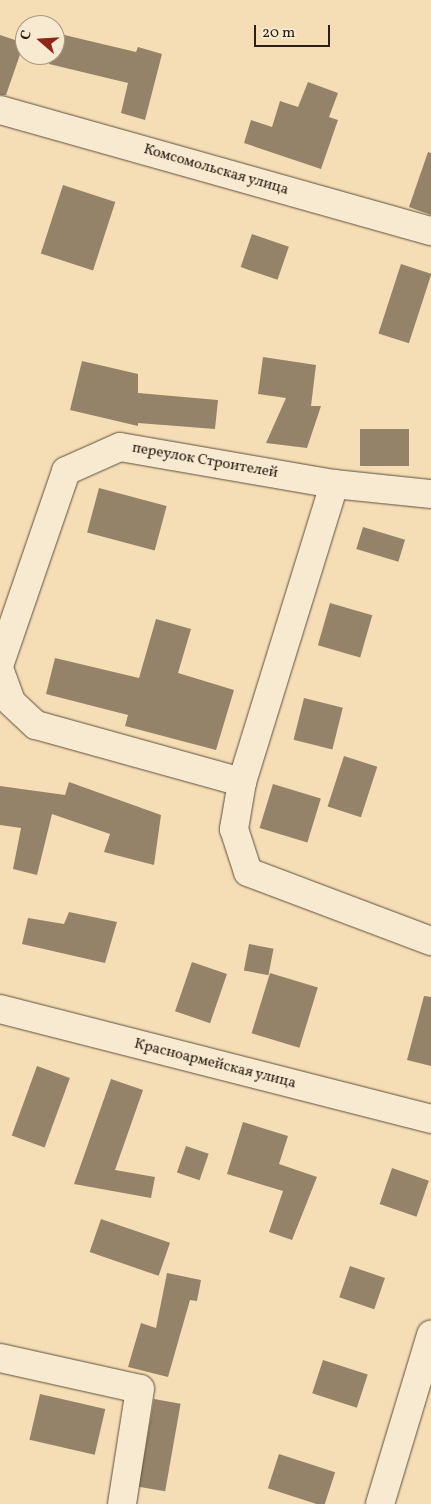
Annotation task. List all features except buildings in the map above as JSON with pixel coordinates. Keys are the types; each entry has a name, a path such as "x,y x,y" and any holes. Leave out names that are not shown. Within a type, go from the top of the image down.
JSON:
{"street":[{"name":"Комсомольская улица","path":"0,110 431,231"},
{"name":"переулок Строителей","path":"0,663 66,471 120,447 334,484 431,494"},
{"path":"334,484 242,782 234,829 248,872 431,941"},
{"path":"0,671 11,702 36,725 242,782"},
{"name":"Красноармейская улица","path":"0,1009 431,1119"},
{"path":"380,1504 431,1335"},
{"path":"0,1358 140,1389 122,1504"}]}
